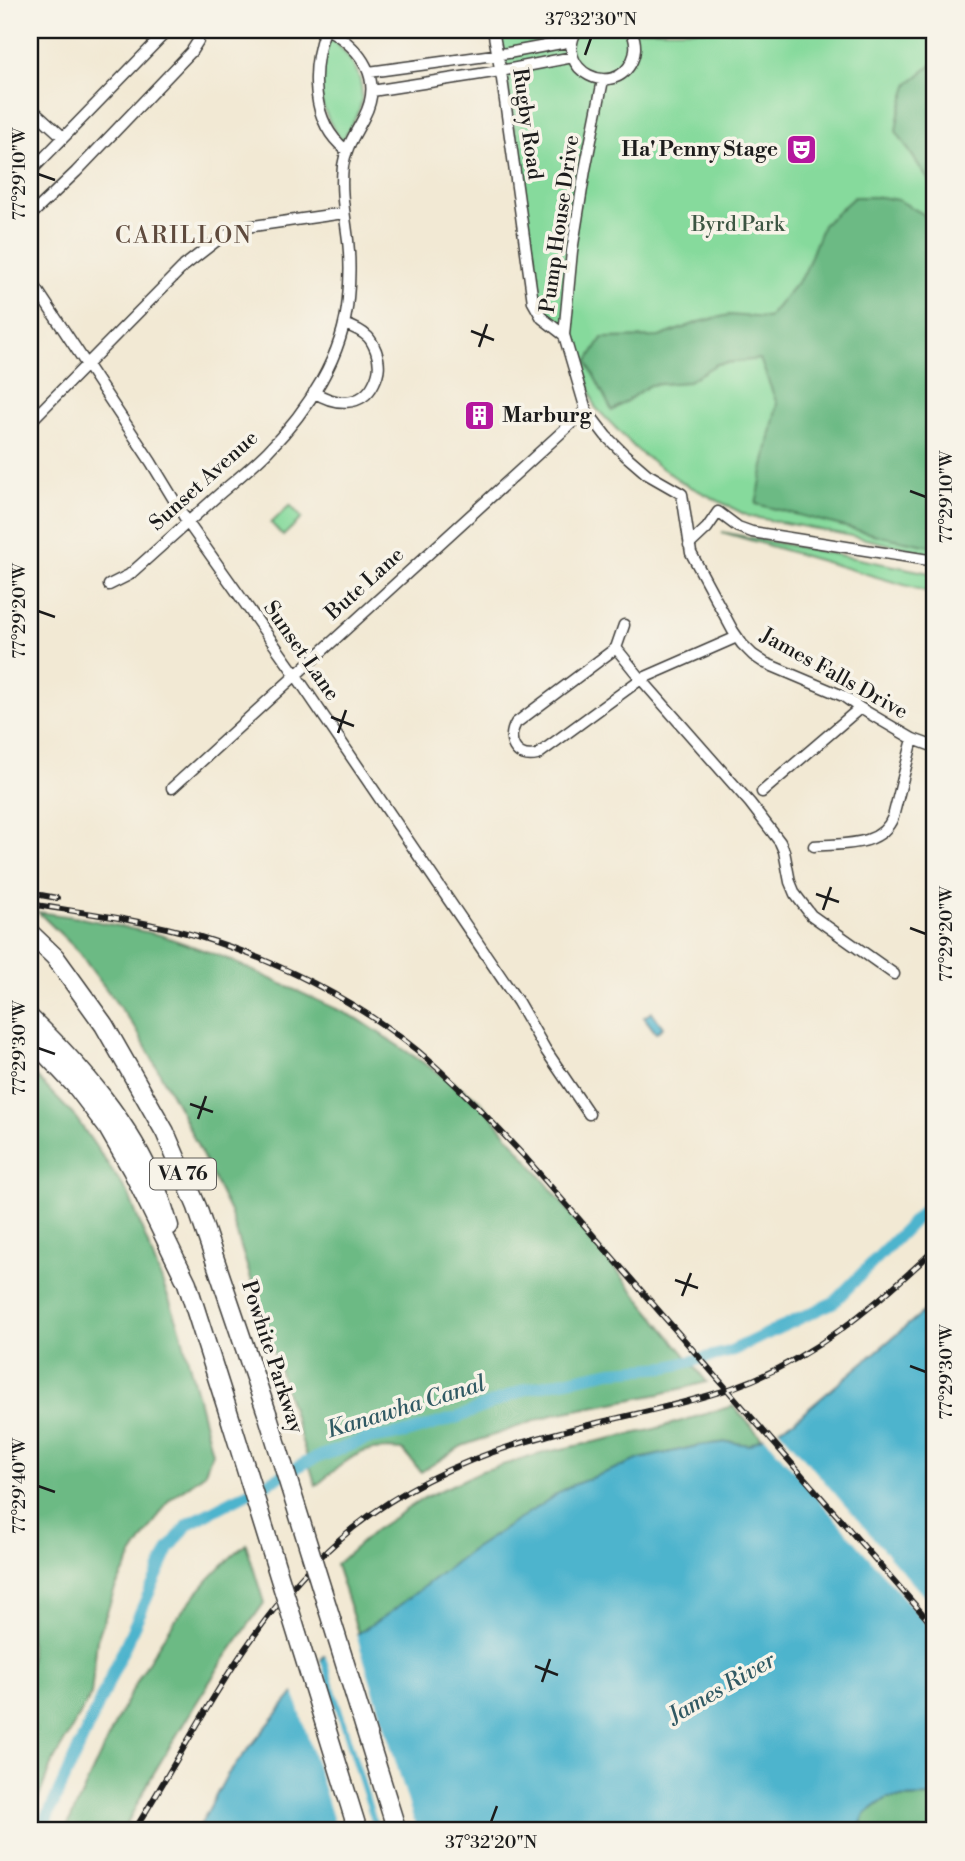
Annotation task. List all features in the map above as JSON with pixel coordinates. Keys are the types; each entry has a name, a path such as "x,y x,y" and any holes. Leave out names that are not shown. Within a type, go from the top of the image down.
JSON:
{"highway":[{"path":"30,927 55,957"},
{"name":"Powhite Parkway","path":"30,933 55,957 104,1025 165,1132 197,1207 267,1413 397,1831"},
{"path":"30,1018 56,1043 120,1119 157,1190 187,1283"},
{"name":"VA 76","path":"30,1040 76,1086 108,1128 187,1283 358,1831"}],"street":[{"path":"30,172 168,30"},
{"path":"30,216 177,68 198,41 199,30"},
{"name":"Sunset Avenue","path":"109,586 129,575 268,450 296,418 327,371 344,324 348,299 348,242 342,182 346,149 365,116 372,91 369,72 363,59 355,49 327,30 318,49 315,69 319,105 329,130 338,144 346,149"},
{"name":"Rugby Road","path":"493,30 533,302 542,318 564,335"},
{"path":"577,30 572,41 573,57 588,76 603,79 622,74 629,67 636,48 631,30"},
{"path":"369,72 572,41"},
{"path":"372,91 573,57"},
{"name":"Pump House Drive","path":"603,79 584,170 572,251 564,335 586,410 625,455 647,474 682,494"},
{"path":"30,107 63,137"},
{"path":"30,422 184,266 220,238 246,227 344,213"},
{"name":"Sunset Lane","path":"30,279 188,523 295,674 518,1002 545,1049 589,1114"},
{"path":"314,392 337,402 361,399 372,388 379,373 379,362 371,339 344,324"},
{"name":"Bute Lane","path":"172,788 586,410"},
{"name":"James Falls Drive","path":"682,494 691,553 737,637 752,655 843,696 913,739 935,747"},
{"path":"689,545 718,512 738,527 752,532 935,561"},
{"path":"624,625 616,648 516,723 511,732 512,740 523,755 537,755 641,679 737,637"},
{"path":"616,648 750,803 780,842 795,894 811,915 894,974"},
{"path":"762,792 860,708"},
{"path":"814,846 869,841 882,834 890,824 913,739"}],"green space":[{"name":"Byrd Park","path":"499,30 935,30 935,554 748,516 683,483 639,452 595,407 573,331 554,319 539,301"},
{"path":"327,35 349,58 359,76 361,86 360,107 342,141 329,120 320,96 319,74"},
{"path":"933,64 935,190 896,131 909,83"},
{"path":"854,197 898,200 923,214 935,250 935,547 880,536 756,504 777,404 760,359 717,364 687,382 650,385 612,411 587,362 602,338 659,337 699,322 729,315 768,318 804,274 823,225"},
{"path":"290,505 302,518 283,536 271,523"},
{"path":"722,532 935,574 935,594"},
{"path":"38,912 160,935 223,957 358,1019 479,1100 707,1382 555,1414 462,1446 421,1472 403,1450 368,1451 345,1462 316,1486 230,1212 181,1112 136,1029 76,949"},
{"path":"30,1070 76,1118 129,1195 180,1328 212,1453 204,1474 169,1500 132,1556 115,1589 97,1640 91,1695 51,1765 30,1822"},
{"path":"733,1406 762,1438 749,1445 729,1442 702,1445 640,1459 358,1633 336,1565 375,1530 424,1498 482,1471 547,1452 651,1430"},
{"path":"246,1544 264,1603 195,1705 152,1776 123,1831 65,1831 120,1715 162,1640 186,1605 214,1573"},
{"path":"935,1797 935,1831 858,1831 865,1814 887,1798"}],"water":[{"path":"652,1012 663,1027 656,1033 644,1017"},
{"name":"James River","path":"935,1302 935,1797 887,1798 865,1814 858,1831 197,1831 227,1775 325,1655 388,1614 470,1551 568,1487 640,1459 702,1445 729,1442 749,1445 794,1421"}],"pier":[{"path":"777,1427 935,1609 935,1634 762,1434"},
{"path":"355,1631 417,1831 380,1831 324,1651"},
{"path":"319,1656 374,1831 337,1831 293,1689"}],"waterway":[{"name":"Kanawha Canal","path":"41,1831 169,1549 188,1524 313,1459 367,1439 406,1433 459,1417 526,1389 611,1371 668,1367 729,1352 834,1302 935,1199"}],"railway":[{"path":"30,893 57,898"},
{"path":"30,904 114,917 197,936 227,946 285,969 341,998 368,1014 418,1051 524,1156 935,1628"},
{"path":"134,1831 206,1710 257,1632 317,1560 374,1512 443,1473 517,1444 709,1395 761,1376 816,1347 841,1329 889,1291 935,1249"}],"place":[{"name":"Ha' Penny Stage","path":"801,150"},
{"name":"Marburg","path":"479,416"}],"district":[{"name":"CARILLON","path":"184,236"}]}
